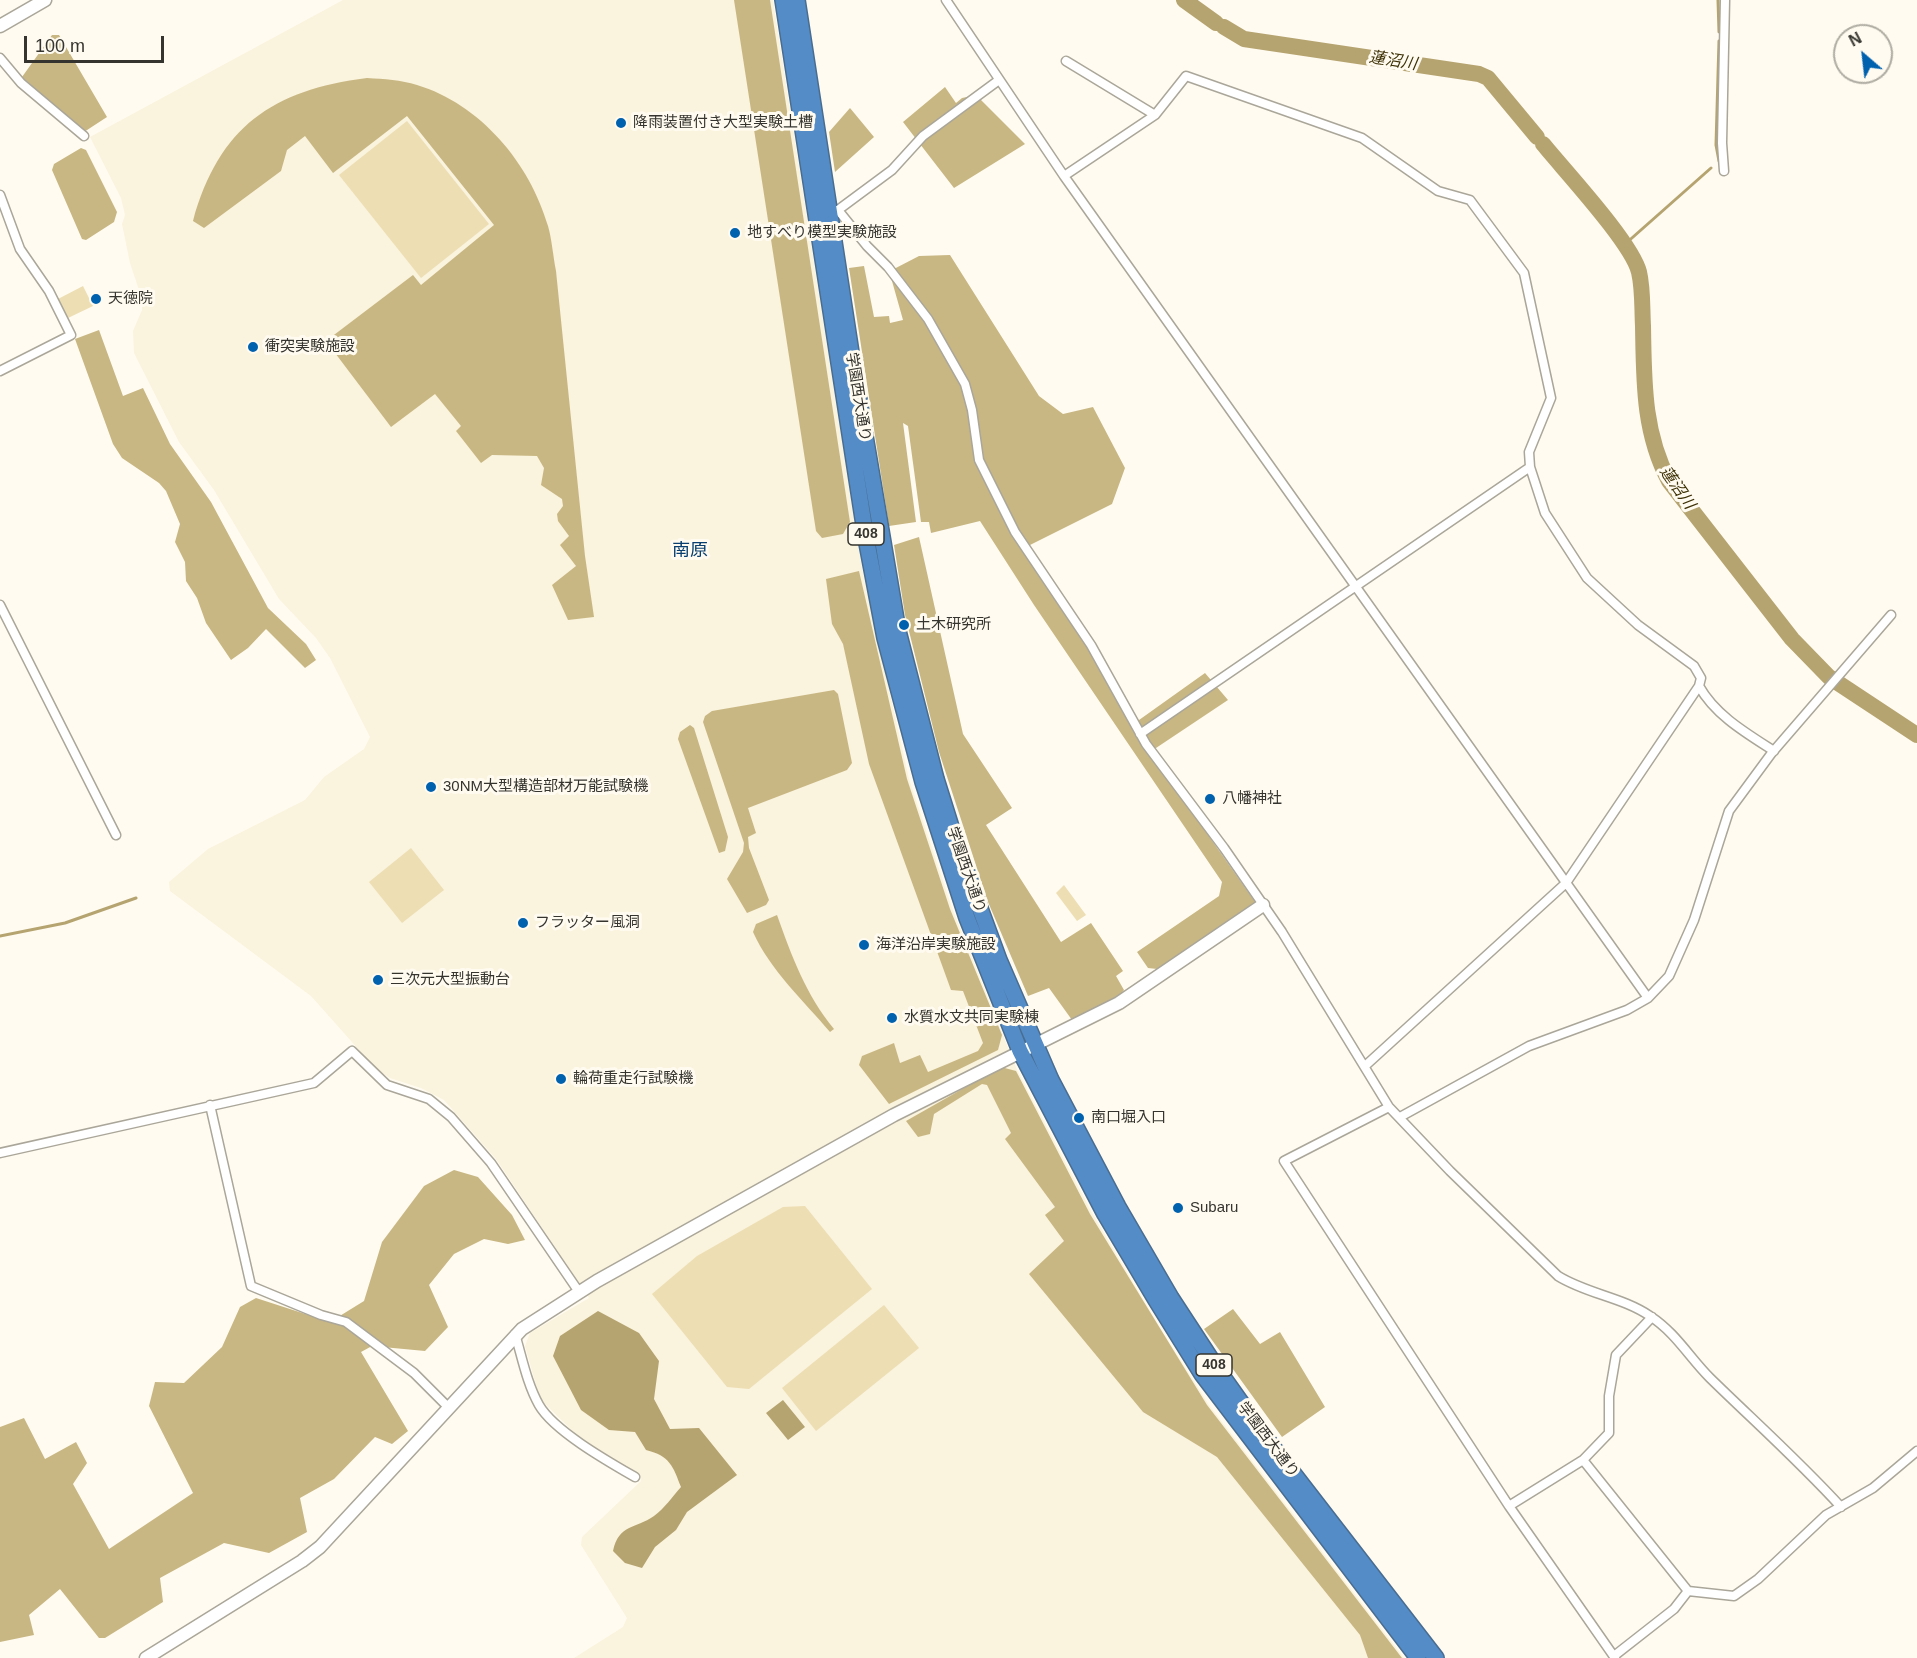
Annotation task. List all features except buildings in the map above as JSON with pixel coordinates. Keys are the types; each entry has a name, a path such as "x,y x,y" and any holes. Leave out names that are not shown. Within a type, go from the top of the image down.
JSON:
{"highway":[{"name":"学園西大通り","path":"783,0 862,516 885,638 902,708 943,848 967,918 1105,1214 1162,1297 1269,1442 1436,1658"},
{"name":"学園西大通り","path":"797,0 834,210 866,446 897,631 956,843 1027,1048"},
{"name":"学園西大通り","path":"1162,1297 1202,1374 1418,1658"}],"street":[{"path":"0,26 45,0"},
{"path":"946,0 1064,176 1648,998"},
{"path":"1724,171 1722,142 1725,0"},
{"path":"0,58 21,82 84,136"},
{"path":"1066,61 1155,116"},
{"path":"1064,176 1155,116 1186,76 1362,138 1438,191 1470,200 1524,273 1551,398 1531,443 1530,467 1545,513 1587,578 1638,625 1694,666 1701,678 1699,686 1566,883 1365,1066"},
{"path":"999,80 923,136 879,181 834,210 888,267 928,319 959,374 969,395 976,448 985,472 1015,532 1090,645 1140,734 1263,905 1389,1107 1450,1171 1558,1276 1574,1286 1636,1308 1652,1317 1677,1337 1708,1376 1806,1469 1841,1507"},
{"path":"0,195 20,249 49,291 71,335 0,371"},
{"path":"1140,734 1358,587 1530,467"},
{"path":"0,605 116,835"},
{"path":"1400,1116 1529,1046 1627,1010 1648,998 1669,976 1694,920 1729,811 1774,751 1839,673 1892,615"},
{"path":"1699,686 1707,702 1741,730 1774,751"},
{"path":"146,1658 302,1561 320,1547 515,1334 579,1292 894,1115 1119,1003 1263,905"},
{"path":"0,1153 314,1083 352,1050 387,1085 429,1099 451,1117 491,1163 579,1292"},
{"path":"210,1105 251,1286 321,1315 346,1322 380,1345 414,1373 448,1407"},
{"path":"1389,1107 1284,1161 1509,1506 1615,1657 1674,1609 1688,1591"},
{"path":"1509,1506 1583,1460 1609,1433 1609,1396 1616,1355 1652,1317"},
{"path":"515,1334 533,1395 540,1408 590,1452 635,1477"},
{"path":"1583,1460 1688,1591 1734,1596 1758,1580 1826,1515 1873,1488 1917,1451"}],"shaded area":[{"path":"343,0 773,0 862,568 909,779 952,908 1017,1070 1092,1213 1162,1331 1209,1405 1404,1658 574,1658 623,1627 627,1618 581,1545 582,1537 641,1481 640,1477 586,1444 540,1399 525,1346 530,1333 589,1298 496,1159 444,1100 421,1088 390,1078 376,1069 311,996 170,891 169,882 208,849 305,800 324,777 364,749 370,737 330,658 316,638 279,599 214,490 179,442 134,353 133,331 142,310 142,299 130,263 122,224 125,215 121,198 90,137"},
{"path":"734,0 770,0 850,522 843,534 822,538 816,531"},
{"path":"52,35 59,35 107,117 84,132 22,77"},
{"path":"367,78 417,85 462,106 499,139 529,180 540,203 549,231 556,271 585,556 594,617 568,620 552,585 576,566 560,545 569,536 558,521 557,514 563,506 562,499 541,485 544,468 537,456 492,455 481,463 456,431 461,426 435,394 391,427 326,341 413,275 421,285 494,225 407,116 333,173 305,136 287,150 281,171 204,228 193,221 204,188 218,161 234,138 254,119 277,104 303,92"},
{"path":"945,87 956,103 962,98 976,95 1025,144 954,188 903,122"},
{"path":"850,108 874,137 835,172 829,132"},
{"path":"407,121 489,224 421,278 339,175"},
{"path":"81,148 86,150 117,212 114,222 86,240 82,239 52,170 54,164"},
{"path":"950,255 1039,396 1063,414 1093,407 1125,468 1112,504 1028,546 1132,725 1205,673 1228,700 1150,752 1255,902 1157,969 1148,968 1137,952 1219,896 1222,882 1034,605 980,521 931,533 929,522 921,522 908,426 903,423 916,522 889,526 849,268 864,266 874,317 889,316 890,323 903,320 890,274 892,270 919,256"},
{"path":"83,286 93,306 68,318 58,299"},
{"path":"99,330 123,396 143,388 170,444 211,502 268,608 306,644 316,660 305,668 266,629 248,648 231,660 206,623 197,598 186,581 185,562 175,542 180,524 166,491 159,483 122,458 113,444 75,339"},
{"path":"919,537 963,734 1012,808 986,825 1061,942 1091,923 1123,971 1116,976 1124,990 1121,994 1072,1020 1049,988 1028,996 988,902 939,752 905,615 894,545"},
{"path":"859,571 907,779 950,909 1002,1035 998,1050 889,1104 859,1065 862,1056 894,1043 900,1063 920,1055 928,1072 978,1051 983,1043 963,991 951,990 869,764 843,644 832,624 826,579"},
{"path":"834,690 838,694 852,763 847,770 748,808 756,833 748,837 749,848 769,900 766,905 747,913 727,879 743,852 744,843 703,722 705,716 712,711"},
{"path":"690,725 694,728 728,837 725,851 719,853 678,739 680,732"},
{"path":"411,848 444,890 402,923 369,882"},
{"path":"1064,885 1086,915 1077,921 1056,893"},
{"path":"777,915 794,961 815,1003 834,1029 830,1032 788,985 760,946 753,932 756,924"},
{"path":"1001,1067 1016,1071 1090,1214 1207,1405 1402,1658 1368,1658 1360,1635 1217,1457 1143,1412 1029,1274 1064,1241 1045,1215 1055,1207 1005,1139 1011,1133 987,1085 982,1084 934,1114 930,1134 918,1137 906,1121"},
{"path":"454,1170 478,1177 512,1215 525,1240 508,1244 484,1239 454,1254 429,1285 448,1327 425,1351 372,1346 361,1352 408,1431 392,1444 375,1437 334,1479 300,1498 307,1532 269,1553 224,1543 160,1578 163,1602 105,1638 99,1638 60,1589 29,1615 34,1635 0,1642 0,1427 24,1418 45,1459 76,1442 87,1463 73,1484 109,1549 193,1493 149,1406 155,1382 184,1383 222,1347 240,1307 256,1298 330,1322 364,1301 382,1242 424,1186"},
{"path":"805,1206 872,1289 749,1389 727,1387 652,1294 697,1256 783,1207"},
{"path":"884,1305 919,1348 816,1431 782,1388"},
{"path":"1233,1309 1260,1344 1280,1332 1325,1407 1282,1437 1204,1329"},
{"path":"598,1311 639,1333 659,1361 654,1399 670,1429 699,1428 737,1475 687,1512 676,1530 655,1547 642,1568 625,1563 613,1551 616,1542 624,1531 658,1513 681,1487 670,1463 660,1455 646,1450 635,1432 609,1430 581,1410 553,1356 560,1336"},
{"path":"783,1400 805,1427 788,1440 766,1413"}],"waterway":[{"name":"蓮沼川","path":"1184,0 1216,23"},
{"path":"1718,0 1719,32"},
{"name":"蓮沼川","path":"1224,27 1244,39 1479,74 1488,78 1537,137"},
{"path":"1719,41 1716,145 1719,161"},
{"name":"蓮沼川","path":"1543,144 1611,226 1634,259 1639,272 1642,292 1647,406 1654,444 1669,481 1792,639 1829,677 1917,735"},
{"path":"1624,245 1711,168"},
{"path":"0,936 65,923 136,898"}],"place":[{"name":"降雨装置付き大型実験土槽","path":"621,123"},
{"name":"地すべり模型実験施設","path":"735,233"},
{"name":"天徳院","path":"96,299"},
{"name":"衝突実験施設","path":"253,347"},
{"name":"土木研究所","path":"904,625"},
{"name":"30NM大型構造部材万能試験機","path":"431,787"},
{"name":"八幡神社","path":"1210,799"},
{"name":"フラッター風洞","path":"523,923"},
{"name":"海洋沿岸実験施設","path":"864,945"},
{"name":"三次元大型振動台","path":"378,980"},
{"name":"水質水文共同実験棟","path":"892,1018"},
{"name":"輪荷重走行試験機","path":"561,1079"},
{"name":"南口堀入口","path":"1079,1118"},
{"name":"Subaru","path":"1178,1208"}],"district":[{"name":"南原","path":"690,551"}]}
